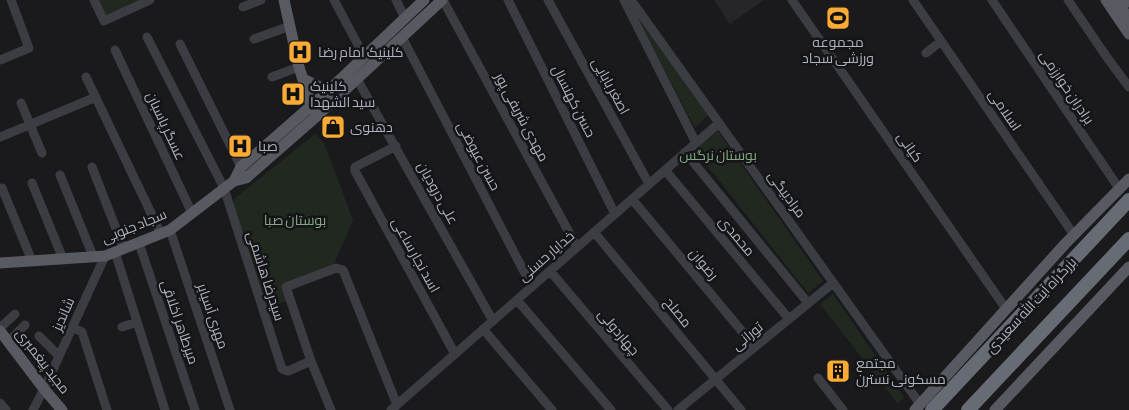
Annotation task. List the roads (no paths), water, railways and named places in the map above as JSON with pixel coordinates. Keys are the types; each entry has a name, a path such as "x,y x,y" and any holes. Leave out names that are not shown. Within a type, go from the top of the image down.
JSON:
{"highway":[{"name":"بزرگراه آیت الله سعیدی","path":"922,408 1124,195"},
{"name":"بزرگراه آیت الله سعیدی","path":"968,410 1129,239"}],"main road":[{"path":"284,0 299,67 311,105 318,115"},
{"path":"244,172 311,105 424,0"},
{"path":"244,172 318,115 443,0"},
{"path":"1106,0 1129,34"},
{"path":"1116,0 1129,19"},
{"path":"303,79 320,87 330,89"},
{"name":"سجاد جنوبی","path":"0,263 63,259 115,252 165,232 244,172"},
{"path":"922,408 1006,309 1074,235 1124,195 1129,179"},
{"path":"995,410 1129,267"},
{"name":"مجید پیغمبری","path":"0,330 44,390 62,410"}],"street":[{"path":"0,60 29,48 11,0"},
{"path":"94,0 104,21 150,0"},
{"path":"243,7 261,0"},
{"path":"334,0 364,56"},
{"path":"396,0 405,18"},
{"name":"مهدی شریفی پور","path":"443,0 577,247"},
{"name":"حسن کهنسال","path":"508,0 615,214"},
{"name":"اصغر بابایی","path":"548,0 649,184"},
{"path":"624,0 696,143"},
{"name":"مرادبیگی","path":"631,0 922,408"},
{"name":"کیانی","path":"792,0 1006,309"},
{"name":"اسلامی","path":"913,0 1074,235"},
{"name":"برادران خوارزمی","path":"992,0 1124,195"},
{"path":"1068,0 1129,87"},
{"path":"254,40 290,26"},
{"name":"سیدرضا هاشمی","path":"147,37 224,188 282,369 285,371 311,361"},
{"name":"حسن عیوضی","path":"402,38 532,287"},
{"path":"926,54 941,41"},
{"path":"180,44 244,172"},
{"name":"عسگر پاسبان","path":"115,50 192,213"},
{"path":"272,76 299,67"},
{"name":"مهری آسیابر","path":"86,77 165,232 230,410"},
{"name":"علی درودیان","path":"357,79 493,321"},
{"path":"0,137 96,97"},
{"path":"21,103 42,153"},
{"name":"خدایار حسنی","path":"394,408 719,123"},
{"name":"اسد نجار ساعی","path":"396,146 354,169 455,354"},
{"path":"686,152 808,303"},
{"path":"92,167 115,252 165,410"},
{"name":"محمدی","path":"665,170 789,319"},
{"path":"60,175 92,256"},
{"path":"32,182 63,259"},
{"path":"2,188 32,261"},
{"name":"رضوان","path":"632,199 755,347"},
{"name":"مصلح","path":"594,232 741,410"},
{"name":"میرطاهر اخلاقی","path":"139,243 195,410"},
{"name":"شاندیز","path":"33,410 72,327 115,252"},
{"path":"331,410 311,361 286,287 336,268 343,270 394,408"},
{"name":"چهاردولی","path":"550,271 668,410"},
{"name":"تورانی","path":"678,410 833,283"},
{"path":"516,300 611,410"},
{"path":"0,330 16,314"},
{"path":"122,327 137,322"},
{"path":"8,342 25,326"},
{"path":"72,327 82,332 107,410"},
{"path":"484,329 552,410"},
{"path":"39,336 59,356"},
{"path":"818,378 843,410"},
{"path":"0,403 6,410"}],"place":[{"name":"مجموعه ورزشی سجاد","path":"838,18"},
{"name":"کلینیک امام رضا","path":"300,52"},
{"name":"کلینیک سید الشهدا","path":"293,94"},
{"name":"دهنوی","path":"333,127"},
{"name":"صبا","path":"240,146"},
{"name":"مجتمع مسکونی نسترن","path":"838,371"}],"park label":[{"name":"بوستان نرگس","path":"718,155"},
{"name":"بوستان صبا","path":"295,220"}]}
